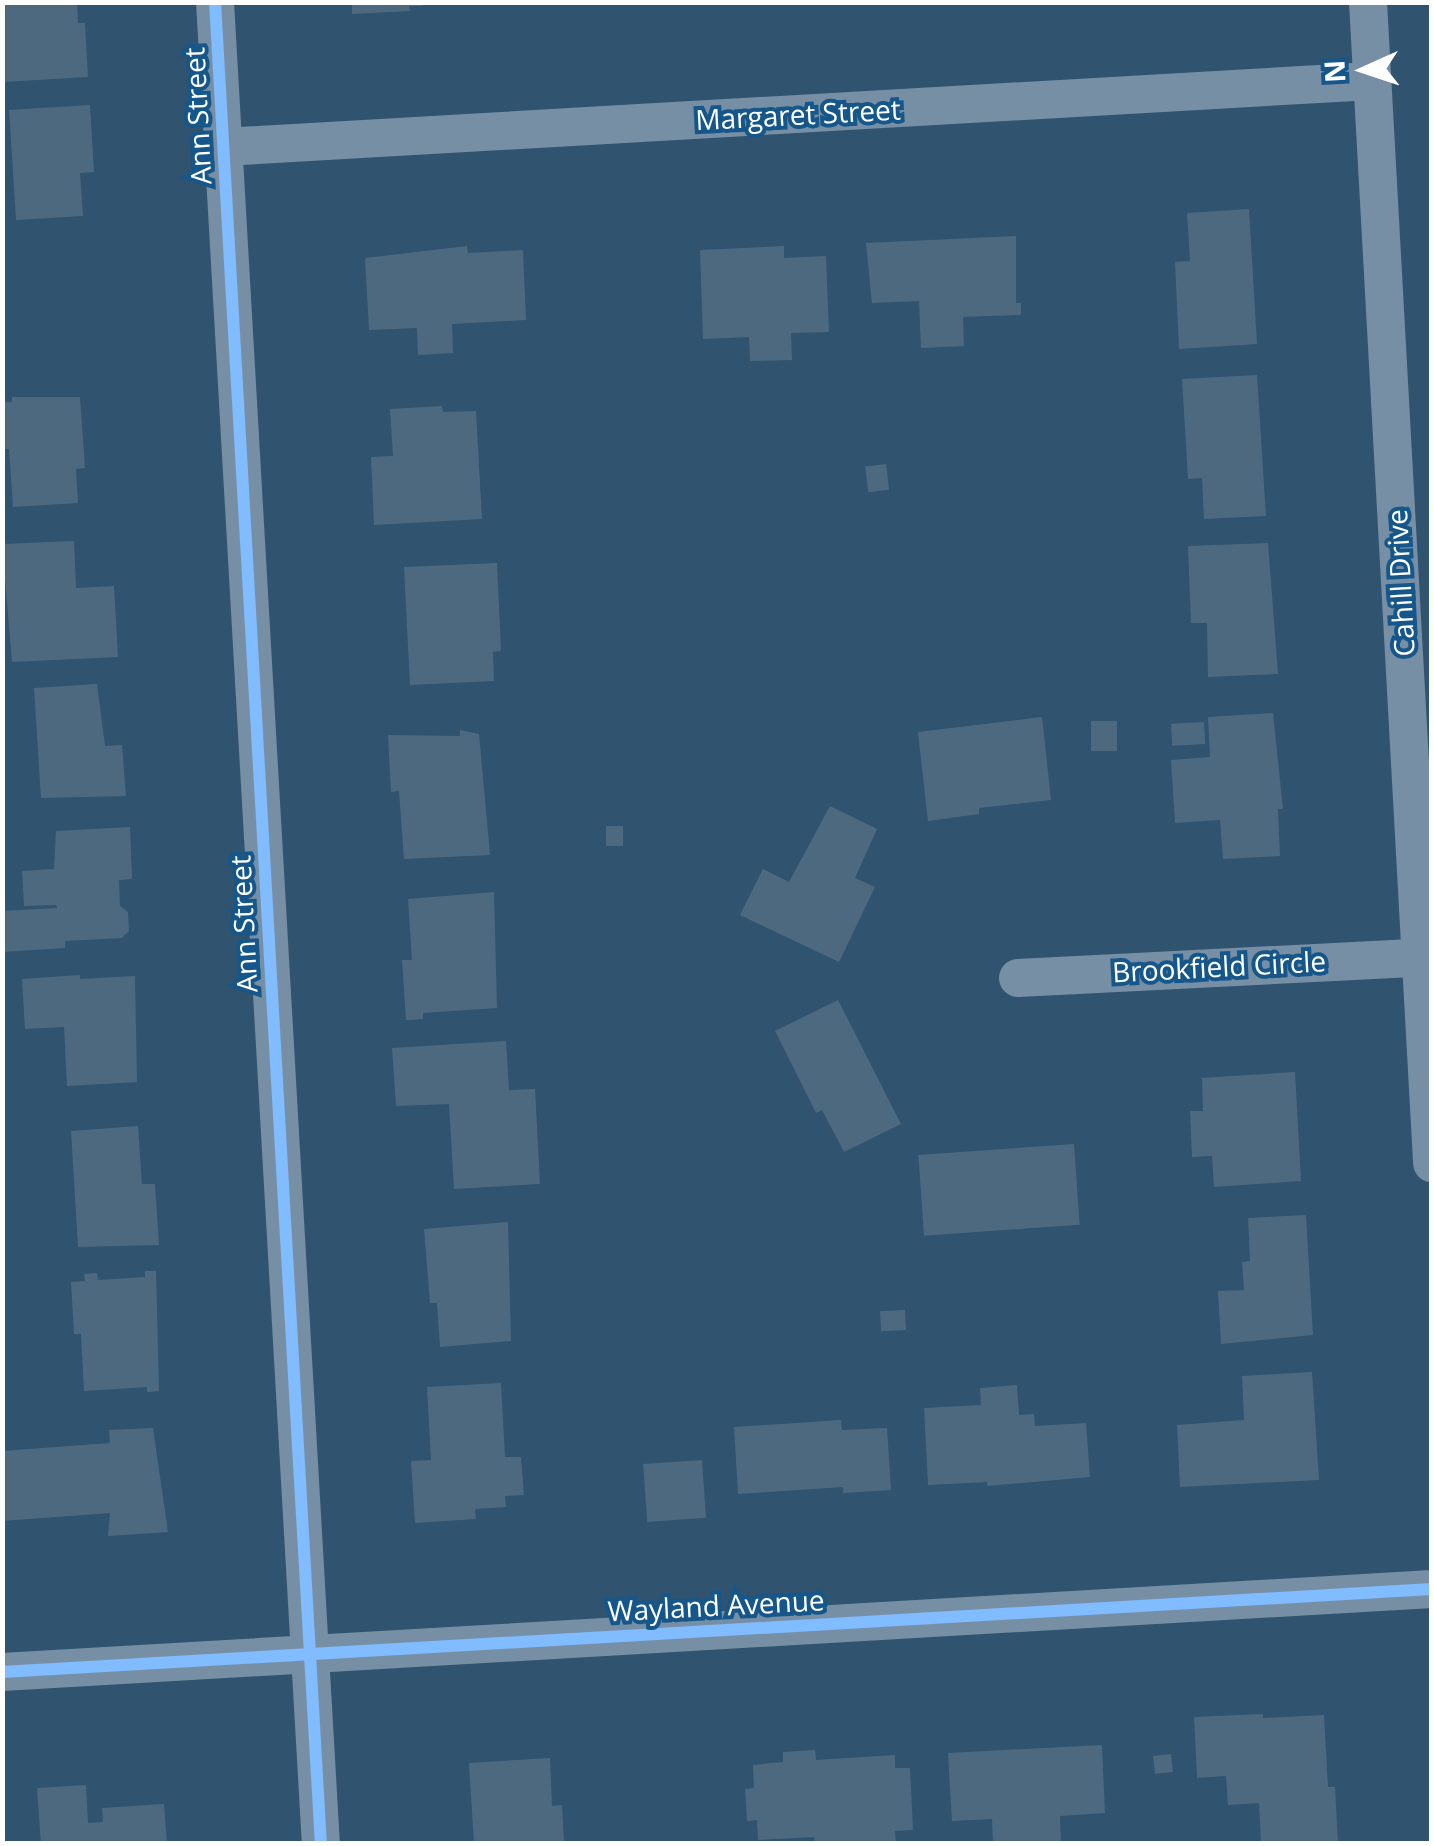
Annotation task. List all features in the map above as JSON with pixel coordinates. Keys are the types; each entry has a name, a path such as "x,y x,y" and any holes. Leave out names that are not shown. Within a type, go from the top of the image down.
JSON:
{"street":[{"name":"Ann Street","path":"215,2 321,1844"},
{"name":"Cahill Drive","path":"1368,2 1426,957 1432,1163"},
{"name":"Margaret Street","path":"224,146 1372,81"},
{"name":"Brookfield Circle","path":"1018,978 1426,957"},
{"name":"Wayland Avenue","path":"2,1672 1432,1589"}],"building":[{"path":"2,2 77,2 78,23 85,23 88,77 3,82"},
{"path":"352,2 422,2 422,6 409,6 410,11 352,14"},
{"path":"90,105 94,172 80,173 83,216 16,220 9,110"},
{"path":"1249,209 1257,344 1179,349 1175,262 1190,261 1187,213"},
{"path":"1016,236 1016,303 1021,303 1021,315 963,317 964,346 921,348 919,301 872,303 866,243"},
{"path":"467,246 468,253 523,250 526,320 452,324 453,353 418,355 417,328 369,330 365,258"},
{"path":"784,246 784,258 826,256 829,332 791,333 792,360 750,361 749,337 703,339 700,250"},
{"path":"1257,375 1266,516 1204,519 1202,478 1188,479 1182,379"},
{"path":"12,397 80,397 85,468 76,469 78,503 13,507 9,449 3,449 2,443 2,402 12,402"},
{"path":"442,406 443,412 476,411 482,519 374,525 371,457 393,456 390,409"},
{"path":"886,464 889,490 868,492 865,467"},
{"path":"74,541 76,588 114,586 118,657 12,662 2,544"},
{"path":"1268,543 1278,674 1208,677 1207,623 1191,623 1188,546"},
{"path":"497,563 501,651 493,652 494,681 410,685 404,567"},
{"path":"97,684 105,746 122,745 126,796 41,798 34,688"},
{"path":"1273,713 1283,809 1278,809 1280,856 1223,859 1220,820 1175,823 1171,760 1210,757 1208,717"},
{"path":"1042,717 1051,800 979,808 979,814 928,821 918,732"},
{"path":"1091,721 1117,721 1117,751 1091,751"},
{"path":"1204,722 1205,744 1172,746 1171,724"},
{"path":"460,730 479,734 490,855 404,859 399,791 391,792 388,735 460,736"},
{"path":"830,806 877,829 855,878 875,887 839,962 740,915 763,869 789,882"},
{"path":"606,826 623,826 623,846 606,846"},
{"path":"130,827 132,879 119,880 120,906 128,912 129,931 122,938 65,941 65,948 2,952 2,911 57,908 24,906 22,871 54,869 56,831"},
{"path":"494,892 497,1008 423,1013 423,1019 406,1020 402,960 412,960 408,899"},
{"path":"80,975 80,979 135,976 137,1082 67,1086 64,1027 25,1029 22,979"},
{"path":"838,1000 901,1124 844,1152 822,1110 816,1113 775,1031"},
{"path":"506,1041 509,1090 535,1089 540,1184 454,1189 449,1104 396,1106 392,1048"},
{"path":"1295,1072 1301,1181 1214,1187 1212,1156 1192,1157 1190,1111 1203,1111 1202,1078"},
{"path":"138,1126 142,1184 155,1184 159,1245 78,1247 71,1131"},
{"path":"1074,1144 1080,1225 924,1236 918,1155"},
{"path":"1306,1215 1313,1335 1221,1344 1218,1291 1244,1290 1242,1262 1250,1261 1248,1218"},
{"path":"508,1222 511,1341 440,1347 437,1303 430,1303 424,1229"},
{"path":"145,1271 156,1271 159,1391 147,1392 147,1387 84,1391 81,1334 74,1334 71,1282 85,1281 84,1274 97,1273 98,1280 145,1277"},
{"path":"905,1310 906,1330 881,1331 880,1311"},
{"path":"1312,1372 1319,1480 1180,1487 1177,1425 1244,1420 1242,1376"},
{"path":"501,1383 505,1457 521,1457 524,1495 505,1496 506,1507 475,1509 476,1519 415,1523 411,1461 431,1460 427,1387"},
{"path":"1017,1385 1019,1415 1034,1414 1035,1426 1086,1423 1090,1477 987,1486 987,1482 928,1485 924,1408 981,1405 980,1388"},
{"path":"841,1420 842,1430 887,1428 891,1490 843,1493 843,1487 738,1494 734,1427"},
{"path":"153,1428 168,1532 108,1536 110,1513 2,1521 2,1451 110,1443 109,1430"},
{"path":"702,1460 706,1518 647,1522 643,1464"},
{"path":"1263,1714 1263,1718 1324,1715 1328,1787 1335,1787 1338,1844 1261,1844 1259,1803 1228,1805 1226,1776 1197,1778 1194,1717"},
{"path":"1102,1745 1105,1813 1060,1816 1061,1844 993,1844 992,1819 952,1821 948,1753"},
{"path":"815,1750 816,1760 895,1755 895,1768 910,1768 913,1830 895,1831 896,1844 815,1844 814,1837 758,1840 757,1820 747,1821 745,1789 754,1788 753,1765 783,1762 783,1752"},
{"path":"1171,1754 1173,1772 1155,1774 1153,1756"},
{"path":"550,1758 552,1806 562,1805 564,1843 474,1844 469,1763"},
{"path":"86,1785 88,1823 103,1822 102,1808 164,1804 167,1844 41,1844 37,1788"}],"cycle path":[{"path":"215,2 321,1844"},
{"path":"2,1672 1432,1589"}]}
